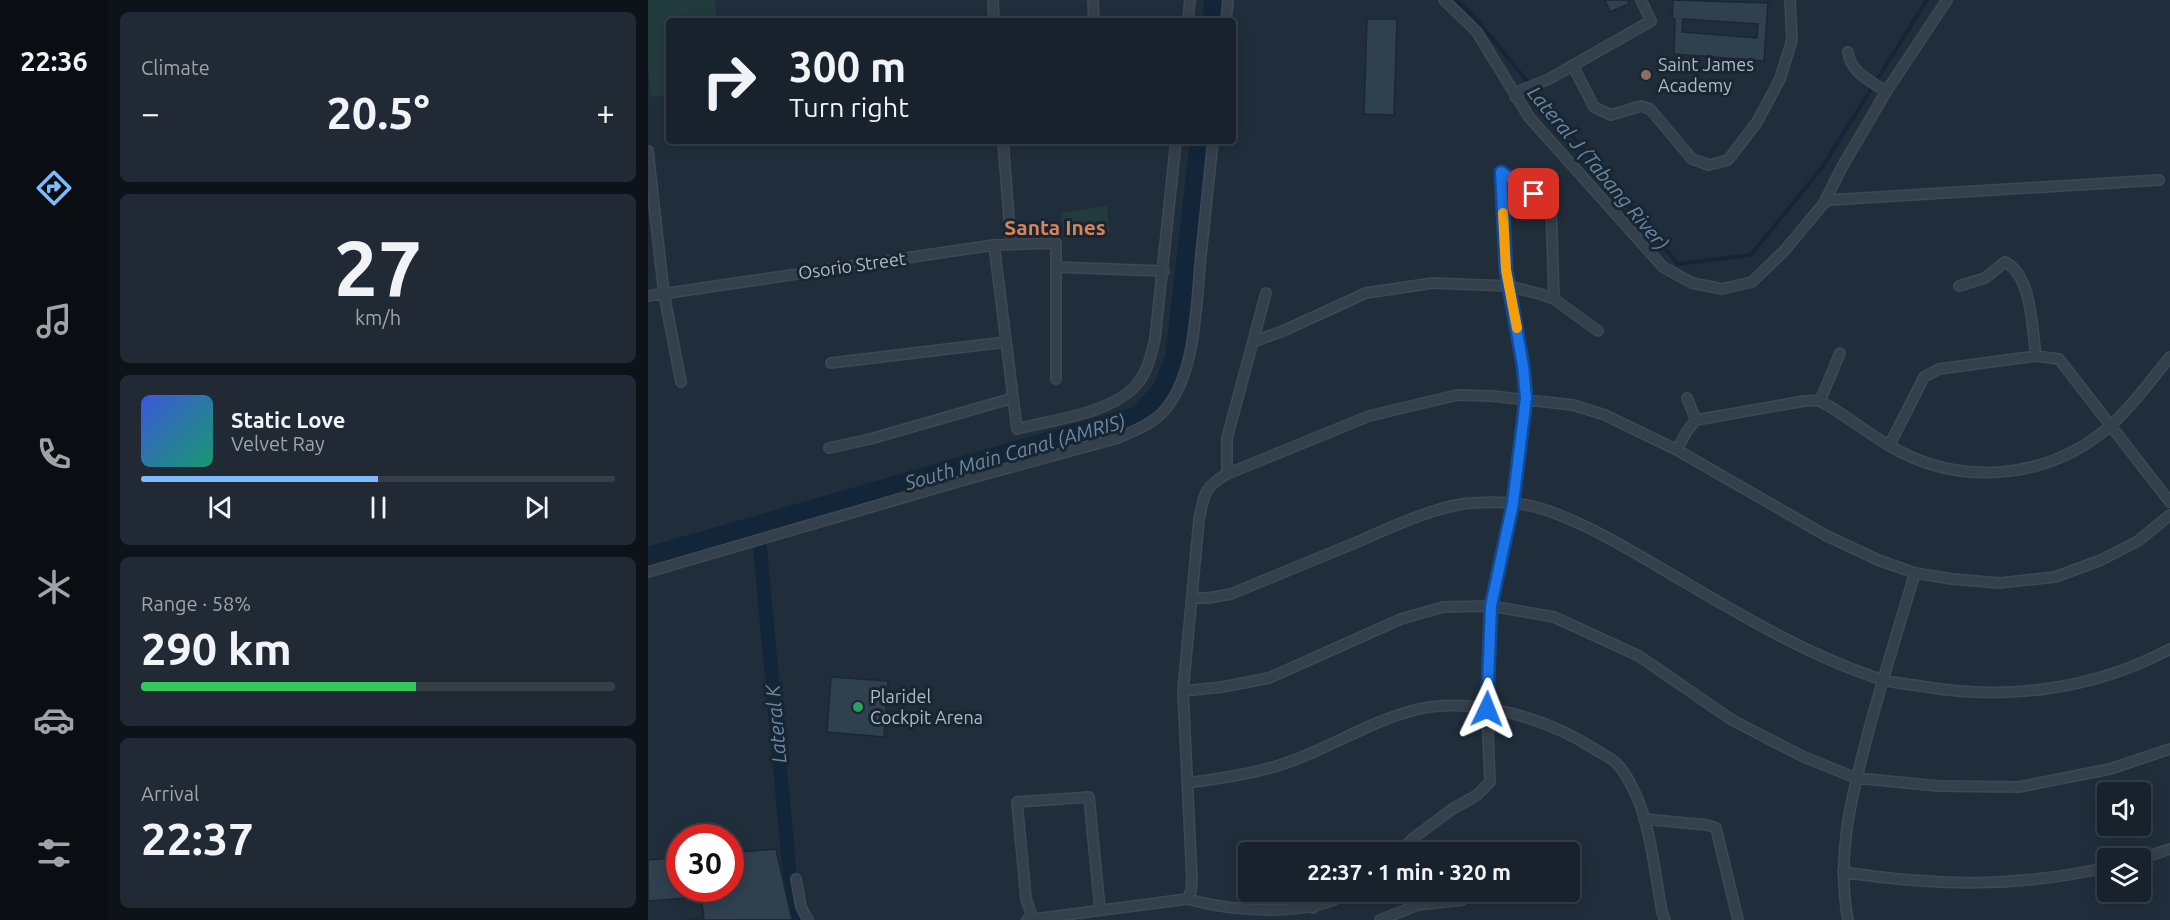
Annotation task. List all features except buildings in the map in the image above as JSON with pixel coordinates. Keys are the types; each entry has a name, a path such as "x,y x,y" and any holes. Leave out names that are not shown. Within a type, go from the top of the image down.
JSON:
{"street":[{"path":"993,0 994,18"},
{"path":"1093,0 1094,18"},
{"path":"1188,18 1190,0"},
{"path":"1226,18 1228,0"},
{"path":"1444,0 1477,32 1559,153 1663,267 1692,283 1722,289 1752,282 1785,250 1824,203 1884,90 1947,0"},
{"path":"1519,93 1573,66 1651,21 1641,0"},
{"path":"1573,66 1594,107 1611,115 1641,106 1650,109 1692,159 1709,165 1728,160 1757,122 1780,78 1792,40 1790,0"},
{"path":"1848,52 1850,61 1865,79 1884,90"},
{"path":"1003,144 1011,244"},
{"path":"994,245 1017,429 1092,410 1120,400 1139,382 1149,365 1155,339 1176,144"},
{"path":"648,572 941,486 1118,438 1142,428 1162,413 1179,388 1187,363 1194,325 1213,144"},
{"path":"648,151 664,294 681,382"},
{"path":"1409,842 1451,810 1477,795 1490,782 1487,709 1491,606 1513,503 1526,398 1523,366 1508,286 1501,172 1551,205 1561,203"},
{"path":"1824,203 1829,200 2158,180"},
{"path":"1551,205 1554,299"},
{"name":"Osorio Street","path":"648,296 994,245 1056,243 1056,267"},
{"path":"1959,286 1985,278 2005,262 2013,266 2027,292 2036,356"},
{"path":"1056,379 1056,267 1164,271"},
{"path":"1255,341 1283,331 1366,293 1433,283 1508,286 1554,299 1598,331"},
{"path":"1227,474 1227,438 1255,341 1266,293"},
{"path":"831,363 1006,342"},
{"path":"1820,401 1839,354"},
{"path":"1889,446 1924,376 1945,366 2036,356 2059,359 2170,502"},
{"path":"1677,450 1696,420 1804,401 1820,401 1889,446 1914,459 1972,474 2010,472 2041,466 2063,458 2092,441 2111,425 2170,357"},
{"path":"1187,898 1191,891 1192,880 1183,691 1199,520 1204,493 1211,483 1227,474 1370,416 1457,395 1526,398 1573,405 1605,415 1677,450 1825,535 1878,560 1915,573 1952,579 1999,583 2055,577 2101,560 2138,541 2170,515"},
{"path":"829,448 870,439 1013,398"},
{"path":"1687,398 1696,420"},
{"path":"1192,598 1231,594 1400,524 1457,505 1513,503 1538,507 1627,548 1786,638 1832,661 1883,680 1943,690 1986,694 2040,691 2090,681 2134,667 2170,649"},
{"path":"1848,920 1843,872 1845,835 1856,778 1915,573"},
{"path":"1183,691 1222,687 1269,678 1401,619 1443,607 1491,606 1554,617 1639,656 1732,720 1804,757 1856,778 1938,786 2019,787 2110,769 2170,748"},
{"path":"1187,783 1246,775 1288,762 1339,742 1378,723 1415,710 1452,705 1487,709 1536,719 1581,740 1618,764 1633,787 1644,819 1665,920"},
{"path":"1100,909 1089,797 1017,802 1026,898 1031,920 1187,898 1213,906 1297,909 1313,908 1326,902"},
{"path":"1644,819 1707,825 1716,828 1738,920"},
{"path":"2151,855 2170,849"},
{"path":"1843,872 1900,880 1980,884 2097,869"},
{"path":"796,879 801,908 808,920"},
{"path":"1312,902 1313,908"},
{"path":"1380,920 1418,905 1444,902"}],"green space":[{"path":"648,0 715,0 717,18 666,18 666,95 651,97 648,67"},
{"path":"1107,206 1110,232 1065,239 1061,213"}],"waterway":[{"name":"South Main Canal (AMRIS)","path":"1213,18 1215,0"},
{"name":"Lateral J (Tabang River)","path":"1457,0 1476,19 1678,264 1751,255 1823,166 1927,0"},
{"name":"South Main Canal (AMRIS)","path":"648,558 1138,417 1162,392 1176,358 1201,144"},
{"name":"Lateral K","path":"758,526 792,898 799,920"}],"slow traffic":[{"path":"1503,213 1506,270 1517,328"}],"place":[{"name":"Saint James Academy","path":"1646,75"},
{"name":"Plaridel Cockpit Arena","path":"858,707"}],"district":[{"name":"Santa Ines","path":"1055,228"}],"route":[{"path":"1487,709 1491,606 1513,503 1526,398 1523,366 1506,270 1501,172 1534,194"}]}
